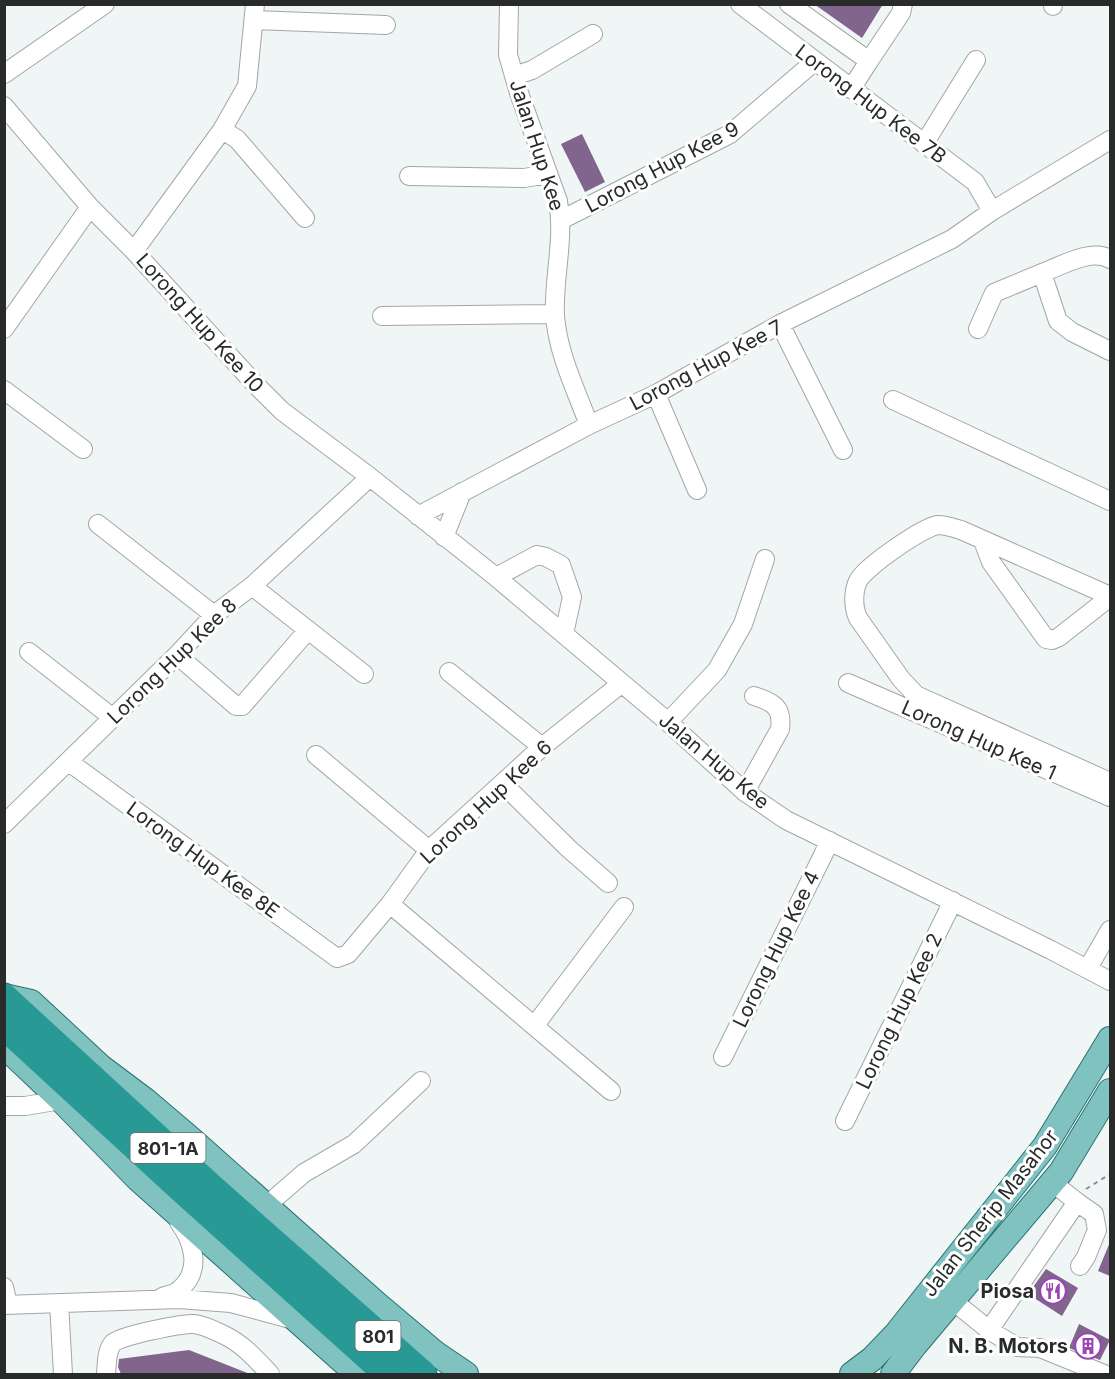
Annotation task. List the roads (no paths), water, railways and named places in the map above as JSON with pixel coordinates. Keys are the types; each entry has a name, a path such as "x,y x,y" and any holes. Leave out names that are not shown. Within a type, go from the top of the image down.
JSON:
{"highway":[{"name":"801-1A","path":"4,997 142,1125 317,1311"},
{"path":"4,1026 317,1311"},
{"name":"801","path":"317,1311 387,1374"},
{"name":"801","path":"317,1311 423,1374"}],"main road":[{"path":"4,997 31,1002 101,1067 177,1127 378,1305 435,1353 466,1374"},
{"name":"Jalan Sherip Masahor","path":"852,1374 872,1359 896,1334 1045,1146 1110,1039"},
{"path":"4,1046 166,1204 317,1311 357,1374"},
{"name":"Jalan Sherip Masahor","path":"893,1374 1053,1183 1110,1091"},
{"path":"906,1374 913,1363 915,1345"}],"street":[{"path":"4,74 105,4"},
{"name":"Jalan Hup Kee","path":"509,4 507,55 558,201 561,220 555,314 559,343 589,425"},
{"name":"Lorong Hup Kee 7B","path":"740,4 975,182 992,212"},
{"path":"789,4 869,61"},
{"path":"851,89 901,13 903,4"},
{"path":"134,250 222,130 247,86 255,12 386,25"},
{"path":"791,44 807,18"},
{"path":"514,76 532,70 593,34"},
{"path":"924,144 976,60"},
{"name":"Lorong Hup Kee 9","path":"561,220 730,135 814,62"},
{"name":"Lorong Hup Kee 10","path":"5,109 90,207 134,250 275,404 418,516"},
{"path":"222,130 237,139 305,218"},
{"name":"Lorong Hup Kee 7","path":"418,516 589,425 656,394 780,324 952,239 1110,140"},
{"path":"409,176 524,178 548,174"},
{"path":"4,329 90,207"},
{"path":"978,329 994,293 1091,255 1103,255 1110,259"},
{"path":"1042,273 1058,321 1072,332 1110,351"},
{"path":"382,316 555,314"},
{"path":"780,324 843,450"},
{"path":"4,390 83,449"},
{"path":"656,394 697,490"},
{"path":"893,400 1110,501"},
{"name":"Lorong Hup Kee 8","path":"4,824 177,656 214,615 252,585 370,477"},
{"path":"444,537 462,492"},
{"name":"Jalan Hup Kee","path":"418,516 564,634 668,722 745,792 786,820 1088,968 1110,981"},
{"path":"98,524 214,615"},
{"path":"983,541 991,561 1046,639 1052,640 1059,637 1110,597 961,530 938,525 924,530 867,570 858,581 855,594 855,612 858,618 895,672 916,695 1110,783"},
{"path":"496,577 537,555 561,565 572,597 564,634"},
{"path":"668,722 717,670 743,624 765,559"},
{"path":"252,585 364,674"},
{"path":"177,656 236,706 242,706 308,630"},
{"path":"29,652 112,718"},
{"path":"449,672 542,747"},
{"name":"Lorong Hup Kee 6","path":"337,958 348,954 390,904 429,850 542,747 622,683"},
{"name":"Lorong Hup Kee 1","path":"848,683 1110,797"},
{"path":"745,792 780,729 782,720 778,710 769,701 754,696"},
{"path":"316,755 429,850"},
{"name":"Lorong Hup Kee 8E","path":"69,762 337,958"},
{"path":"503,784 568,848 608,883"},
{"name":"Lorong Hup Kee 4","path":"723,1057 830,841"},
{"name":"Lorong Hup Kee 2","path":"845,1120 953,902"},
{"path":"390,904 611,1091"},
{"path":"535,1026 624,907"},
{"path":"1088,968 1110,930"},
{"path":"266,1206 304,1173 354,1144 421,1081"},
{"path":"4,1106 25,1106 61,1100"},
{"path":"1053,1183 1094,1214 1097,1230 1080,1266"},
{"path":"988,1330 1074,1200"},
{"path":"157,1299 178,1292 192,1271 194,1259 187,1233 166,1204"},
{"path":"4,1287 6,1305 157,1299 317,1311"},
{"path":"953,1301 988,1330 1017,1347 1040,1348 1104,1374"},
{"path":"59,1303 63,1374"},
{"path":"106,1374 109,1351 115,1341 128,1335 193,1324 237,1342 270,1374"}],"place":[{"name":"Piosa","path":"1053,1291"},
{"name":"N. B. Motors","path":"1088,1346"}]}
